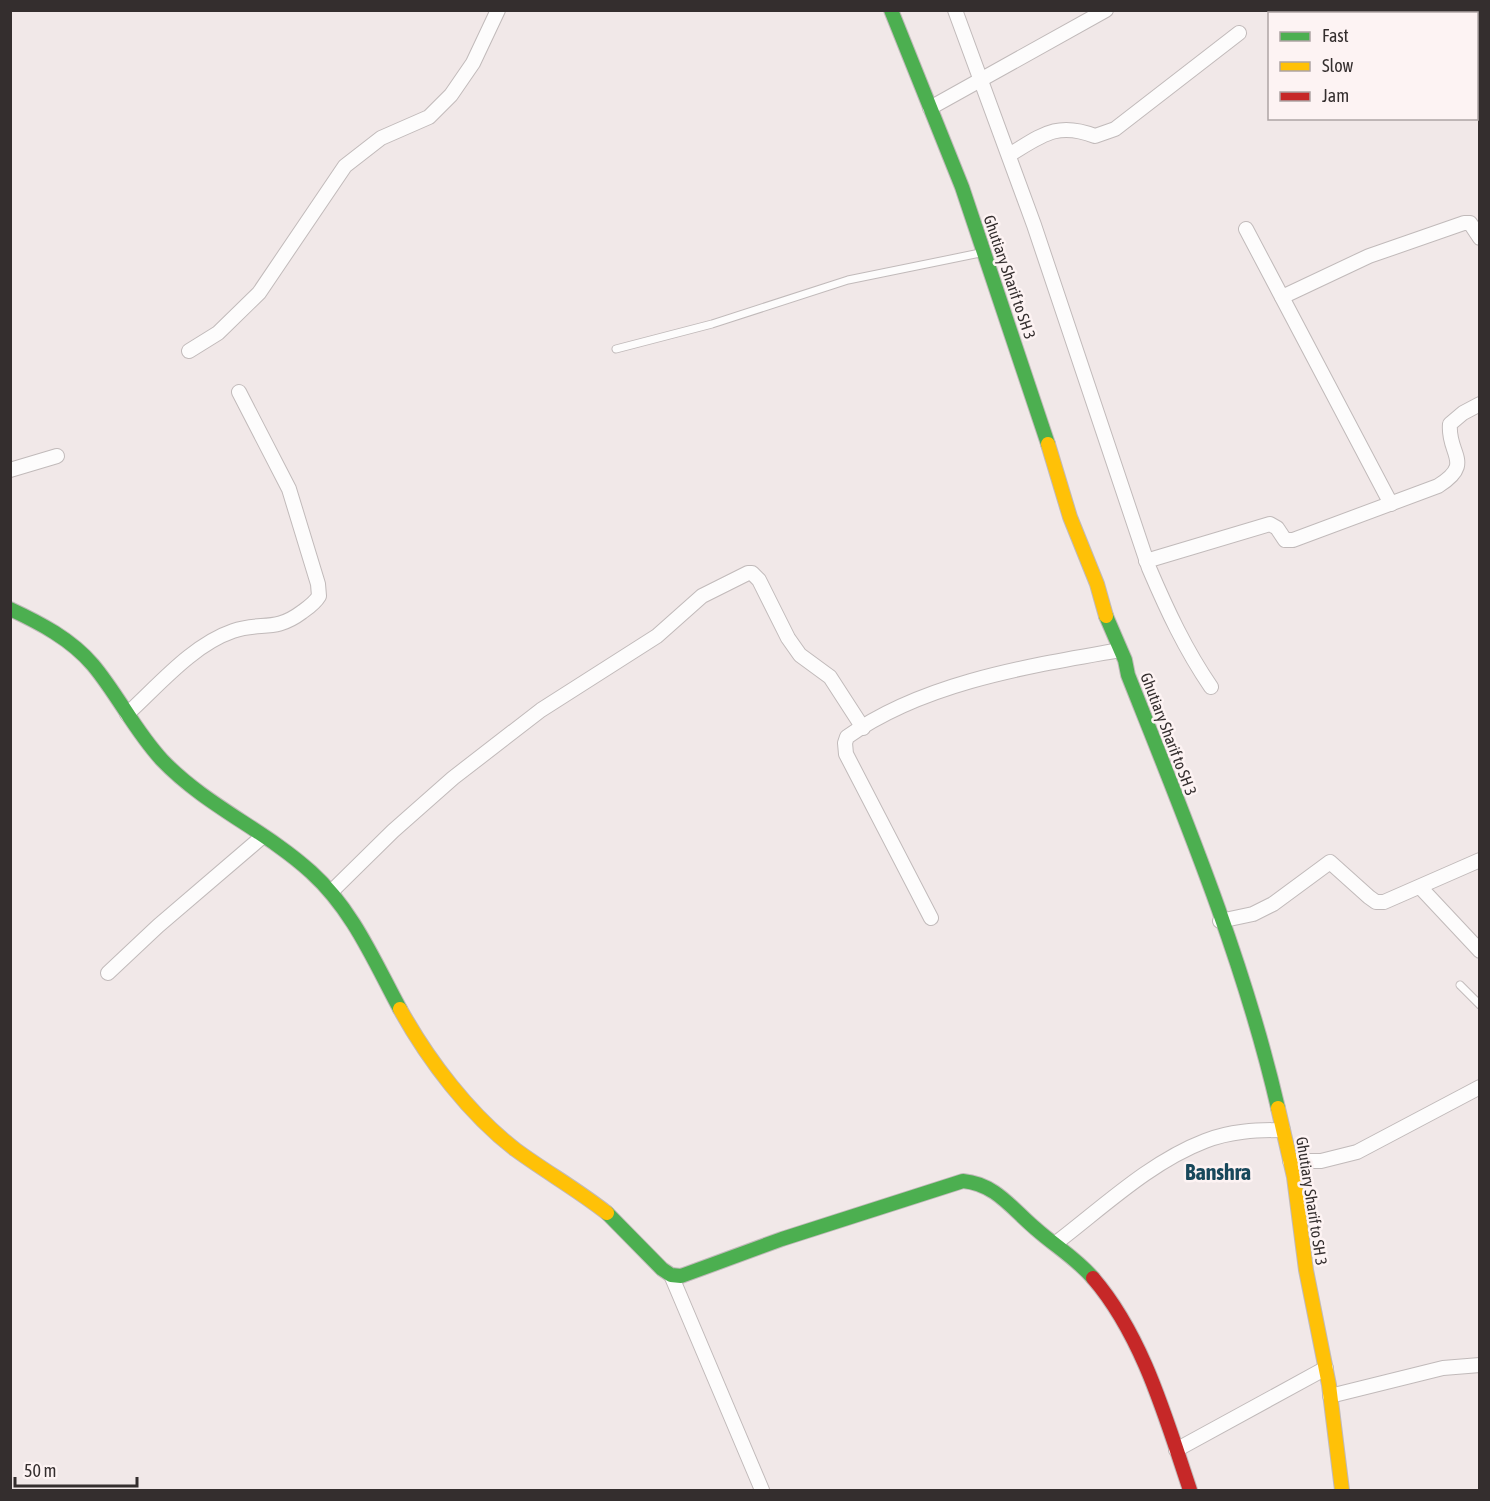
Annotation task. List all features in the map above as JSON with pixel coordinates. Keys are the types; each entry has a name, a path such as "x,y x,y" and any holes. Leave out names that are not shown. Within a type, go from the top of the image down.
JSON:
{"street":[{"path":"189,351 218,333 259,293 345,166 381,138 429,117 451,95 473,63 498,10"},
{"name":"Ghutiary Sharif to SH 3","path":"891,10 935,104 982,252 1036,401 1070,517 1097,584 1107,621 1120,650 1245,988 1290,1161 1306,1270 1326,1368 1342,1491"},
{"path":"955,10 975,83 1008,155 1146,561 1170,619 1189,655 1211,687"},
{"path":"935,104 1106,10"},
{"path":"1008,155 1051,132 1079,129 1095,136 1115,129 1239,33"},
{"path":"1282,297 1369,256 1464,223 1470,223 1479,238"},
{"path":"1246,229 1391,504"},
{"path":"128,714 199,651 222,636 234,631 285,623 312,605 319,596 318,584 289,489 239,392"},
{"path":"1146,561 1270,525 1277,528 1285,540 1293,540 1438,486 1455,474 1458,457 1450,424 1479,404"},
{"path":"10,470 57,456"},
{"path":"331,892 427,801 541,710 657,636 702,596 748,573 752,573 759,580 788,638 801,655 830,677 862,728"},
{"path":"10,609 43,625 67,641 91,664 160,758 186,786 308,869 331,892 363,937 412,1028 448,1078 493,1129 526,1158 598,1205 671,1275 762,1491"},
{"path":"931,918 846,754 847,737 909,705 985,676 1120,650"},
{"path":"108,973 158,926 262,837"},
{"path":"1220,921 1253,914 1273,904 1330,862 1376,902 1399,897 1479,860"},
{"path":"1420,887 1479,951"},
{"path":"1290,1161 1321,1161 1357,1152 1479,1087"},
{"path":"1056,1243 1174,1156 1205,1141 1231,1133 1283,1130"},
{"path":"671,1275 681,1276 782,1239 963,1181 973,1180 986,1185 1035,1229 1069,1253 1091,1276 1127,1331 1176,1450 1190,1491"},
{"path":"1330,1396 1443,1368 1479,1365"},
{"path":"1176,1450 1326,1368"}],"lane":[{"path":"616,349 712,324 848,280 982,252"},
{"path":"1460,985 1479,1005"}],"traffic: fast":[{"path":"891,10 962,187 1048,444"},
{"path":"10,609 44,626 75,647 93,665 143,737 162,760 197,791 293,857 326,887 362,937 400,1009"},
{"path":"1106,616 1125,660 1128,675 1191,835 1230,943 1248,998 1278,1108"},
{"path":"607,1213 662,1269 671,1275 681,1276 782,1239 963,1181 975,1183 994,1192 1080,1264 1093,1278"}],"traffic: slow":[{"path":"1048,444 1070,517 1097,584 1106,616"},
{"path":"400,1009 423,1048 451,1086 482,1120 516,1150 607,1213"},
{"path":"1278,1108 1294,1177 1306,1270 1329,1385 1342,1490"}],"traffic: jam":[{"path":"1093,1278 1111,1301 1139,1352 1162,1407 1190,1490"}],"district":[{"name":"Banshra","path":"1218,1172"}]}
